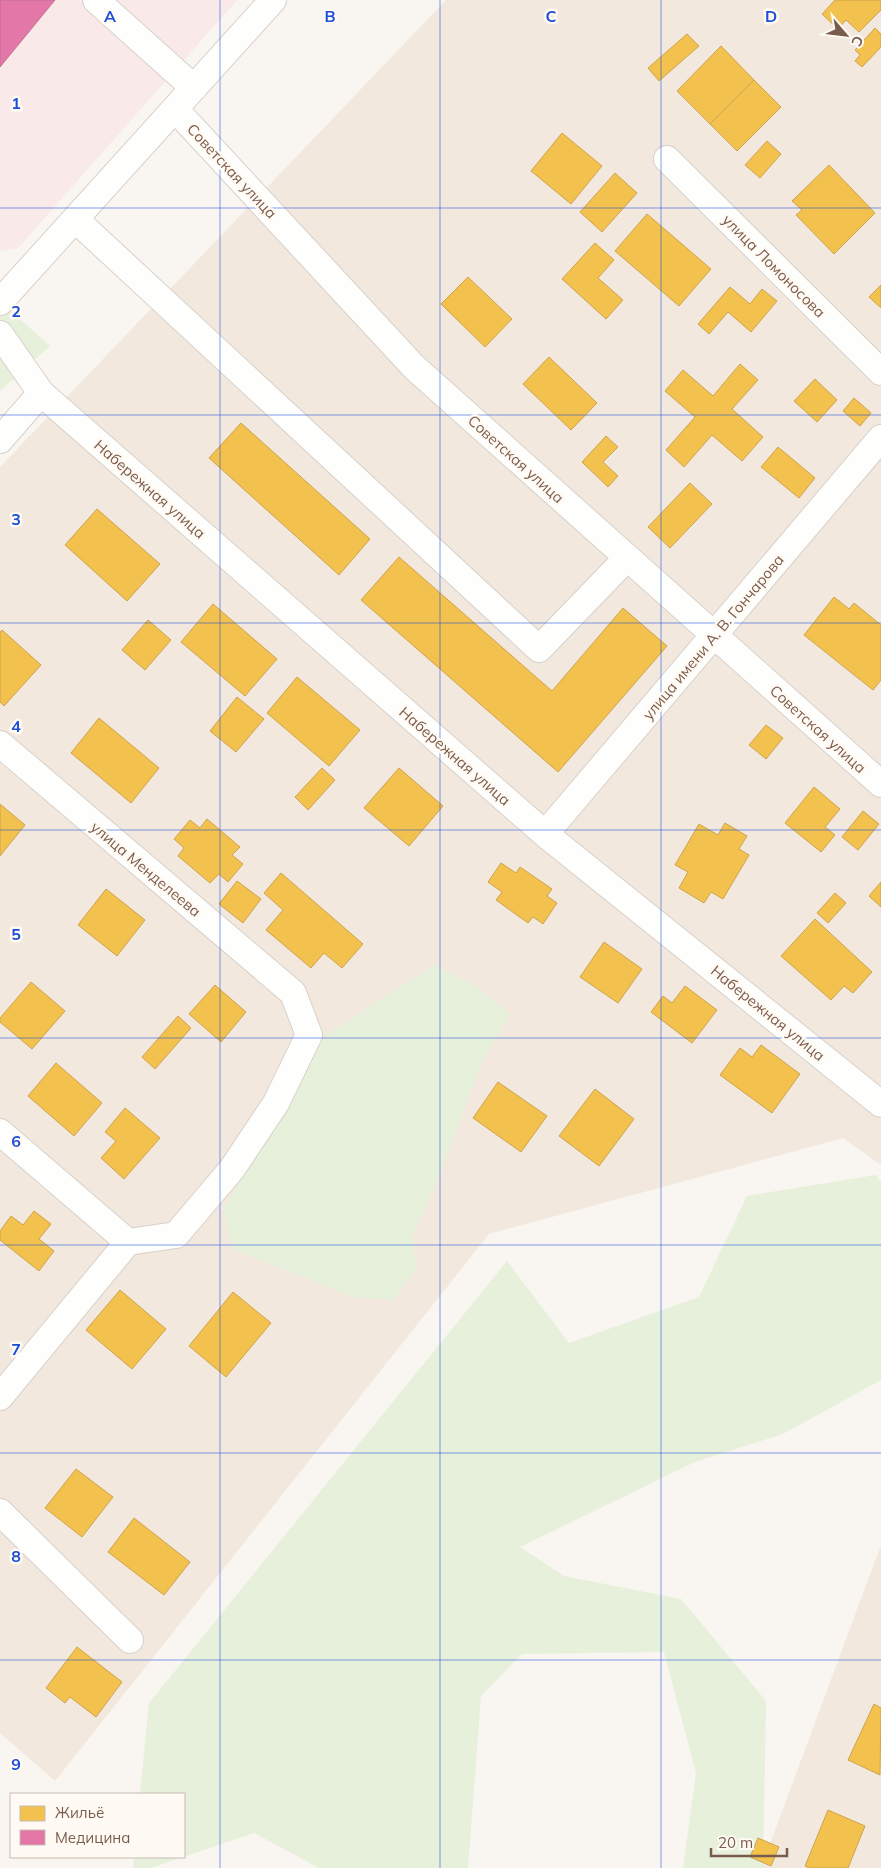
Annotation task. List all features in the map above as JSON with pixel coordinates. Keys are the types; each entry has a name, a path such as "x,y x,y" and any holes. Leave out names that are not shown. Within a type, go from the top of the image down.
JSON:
{"street":[{"path":"96,0 194,88"},
{"path":"0,302 273,0"},
{"name":"Советская улица","path":"175,109 414,367 714,637 881,784"},
{"name":"улица Ломоносова","path":"667,159 881,372"},
{"path":"75,219 539,649 627,558"},
{"name":"Набережная улица","path":"0,334 41,393 545,834 881,1104"},
{"path":"0,440 41,393"},
{"name":"улица имени А. В. Гончарова","path":"545,834 881,438"},
{"name":"улица Менделеева","path":"0,744 293,993 309,1036 276,1103 238,1161 176,1235 128,1242"},
{"path":"0,1132 128,1242 0,1398"},
{"path":"0,1512 130,1640"}],"shaded area":[{"path":"0,0 237,0 18,248 0,251"},
{"path":"446,0 881,0 881,1165 843,1138 489,1234 55,1781 0,1733 0,467"},
{"path":"881,1545 881,1868 761,1868"}],"green space":[{"path":"0,301 50,346 0,391"},
{"path":"434,965 477,987 510,1014 480,1066 442,1169 412,1237 417,1267 393,1301 354,1297 232,1249 224,1208 326,1035"},
{"path":"876,1175 881,1182 881,1380 783,1434 695,1462 520,1547 564,1576 681,1599 766,1701 763,1868 683,1868 696,1773 664,1652 522,1654 481,1696 468,1868 319,1868 254,1833 185,1857 185,1793 140,1793 149,1703 507,1261 569,1343 699,1297 747,1196"},
{"path":"134,1858 180,1858 151,1868 133,1868"}],"building: Жильё":[{"path":"835,0 881,0 881,10 859,32 846,20 838,29 822,14"},
{"path":"875,28 881,34 881,47 862,67 855,61 860,55 855,50"},
{"path":"687,34 699,46 659,81 648,68"},
{"path":"721,46 754,80 710,124 677,91"},
{"path":"754,80 781,107 737,151 710,124"},
{"path":"562,133 602,166 571,204 531,171"},
{"path":"767,141 781,154 760,178 745,165"},
{"path":"829,165 875,213 834,254 796,215 802,210 792,201"},
{"path":"615,173 637,193 602,232 580,212"},
{"path":"647,214 711,269 679,306 615,251"},
{"path":"595,243 614,260 598,278 623,300 606,319 562,279"},
{"path":"468,277 512,319 485,347 441,304"},
{"path":"881,285 881,308 869,297"},
{"path":"730,287 750,304 762,289 777,301 751,332 728,312 709,334 698,324"},
{"path":"549,357 597,403 571,430 523,384"},
{"path":"740,364 758,380 732,409 763,437 742,461 712,435 684,467 666,450 695,417 665,391 683,370 713,396"},
{"path":"815,379 837,400 817,422 794,401"},
{"path":"854,398 871,413 860,426 843,411"},
{"path":"241,423 370,539 339,575 209,458"},
{"path":"606,436 618,447 603,462 618,476 608,487 582,462"},
{"path":"778,447 815,478 799,498 761,467"},
{"path":"690,483 712,504 670,548 648,527"},
{"path":"97,509 160,564 127,601 65,545"},
{"path":"399,557 552,691 623,608 667,646 558,772 361,600"},
{"path":"834,597 849,609 854,603 881,625 881,680 873,690 804,635"},
{"path":"213,604 277,659 245,696 181,642"},
{"path":"148,620 171,640 145,670 122,650"},
{"path":"2,630 41,665 4,706 0,702 0,632"},
{"path":"297,677 360,730 329,766 267,713"},
{"path":"237,697 264,719 236,752 210,731"},
{"path":"99,718 159,768 131,803 71,753"},
{"path":"766,725 783,738 766,759 749,745"},
{"path":"322,768 335,780 308,810 295,797"},
{"path":"399,768 443,806 409,846 364,808"},
{"path":"814,787 840,809 825,827 835,835 821,852 785,823"},
{"path":"0,804 25,825 0,856"},
{"path":"863,811 879,824 858,850 842,837"},
{"path":"207,819 240,847 232,855 243,864 228,882 219,874 210,883 178,856 184,848 174,839 190,820 200,828"},
{"path":"725,823 747,836 739,849 749,855 723,899 711,892 704,903 679,888 688,872 675,865 699,824 718,835"},
{"path":"501,863 516,873 520,867 552,889 547,896 557,903 543,924 533,917 528,923 496,900 502,892 488,882"},
{"path":"281,873 363,944 342,968 324,953 311,968 266,930 283,910 264,893"},
{"path":"237,881 261,899 243,923 219,904"},
{"path":"881,882 881,907 869,896"},
{"path":"106,889 145,920 117,956 78,925"},
{"path":"835,893 846,903 828,923 817,913"},
{"path":"815,919 872,972 853,993 844,986 831,1000 781,956"},
{"path":"604,942 642,969 618,1003 580,977"},
{"path":"31,982 65,1011 32,1049 0,1022 0,1018"},
{"path":"215,985 246,1012 221,1042 189,1014"},
{"path":"685,986 717,1010 692,1043 651,1012 663,996 672,1003"},
{"path":"178,1016 191,1028 155,1069 142,1057"},
{"path":"761,1045 800,1074 772,1113 720,1075 740,1048 752,1057"},
{"path":"56,1063 102,1103 74,1136 28,1096"},
{"path":"498,1082 547,1116 521,1152 473,1118"},
{"path":"595,1089 634,1119 599,1166 559,1136"},
{"path":"125,1108 160,1138 124,1179 101,1158 116,1141 105,1132"},
{"path":"34,1211 51,1224 39,1239 54,1251 39,1271 0,1240 0,1231 11,1216 23,1225"},
{"path":"120,1290 166,1329 132,1369 86,1330"},
{"path":"233,1292 271,1323 226,1377 189,1346"},
{"path":"76,1469 113,1497 82,1537 45,1508"},
{"path":"134,1518 190,1562 164,1595 108,1552"},
{"path":"77,1647 122,1682 96,1717 70,1697 65,1703 46,1688"},
{"path":"874,1704 881,1708 880,1775 848,1760"},
{"path":"828,1810 865,1826 848,1868 809,1868 805,1866"},
{"path":"758,1838 779,1847 771,1866 750,1857"}],"building: Медицина":[{"path":"0,0 55,0 0,67"}]}
